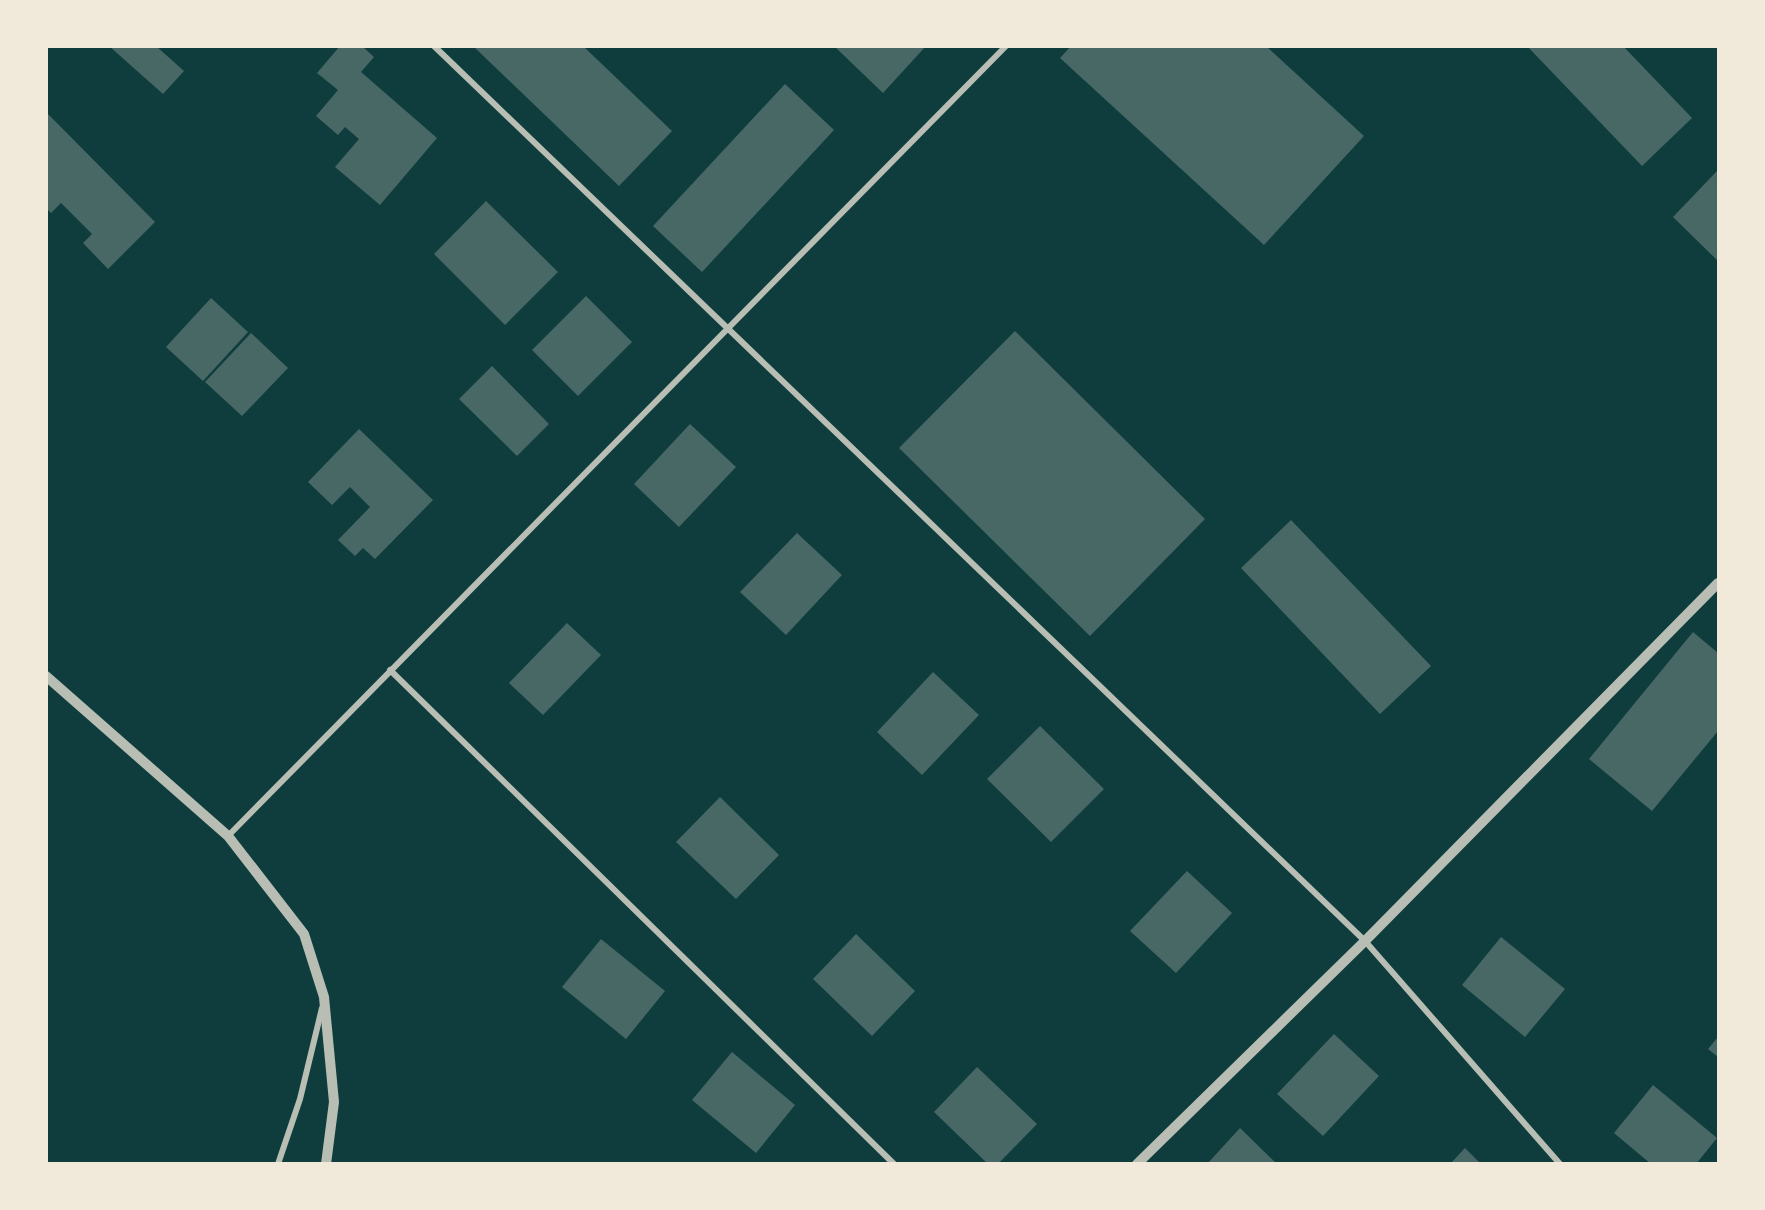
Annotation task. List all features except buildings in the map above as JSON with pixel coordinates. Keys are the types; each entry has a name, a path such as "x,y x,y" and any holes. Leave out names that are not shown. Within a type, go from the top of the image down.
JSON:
{"street":[{"path":"434,46 1365,941 1560,1164"},
{"path":"228,836 1006,46"},
{"path":"1137,1164 1365,941 1719,583"},
{"path":"390,670 894,1164"},
{"path":"46,676 228,836 304,934 324,997 334,1102 326,1164"},
{"path":"278,1164 300,1099 324,997"}]}
